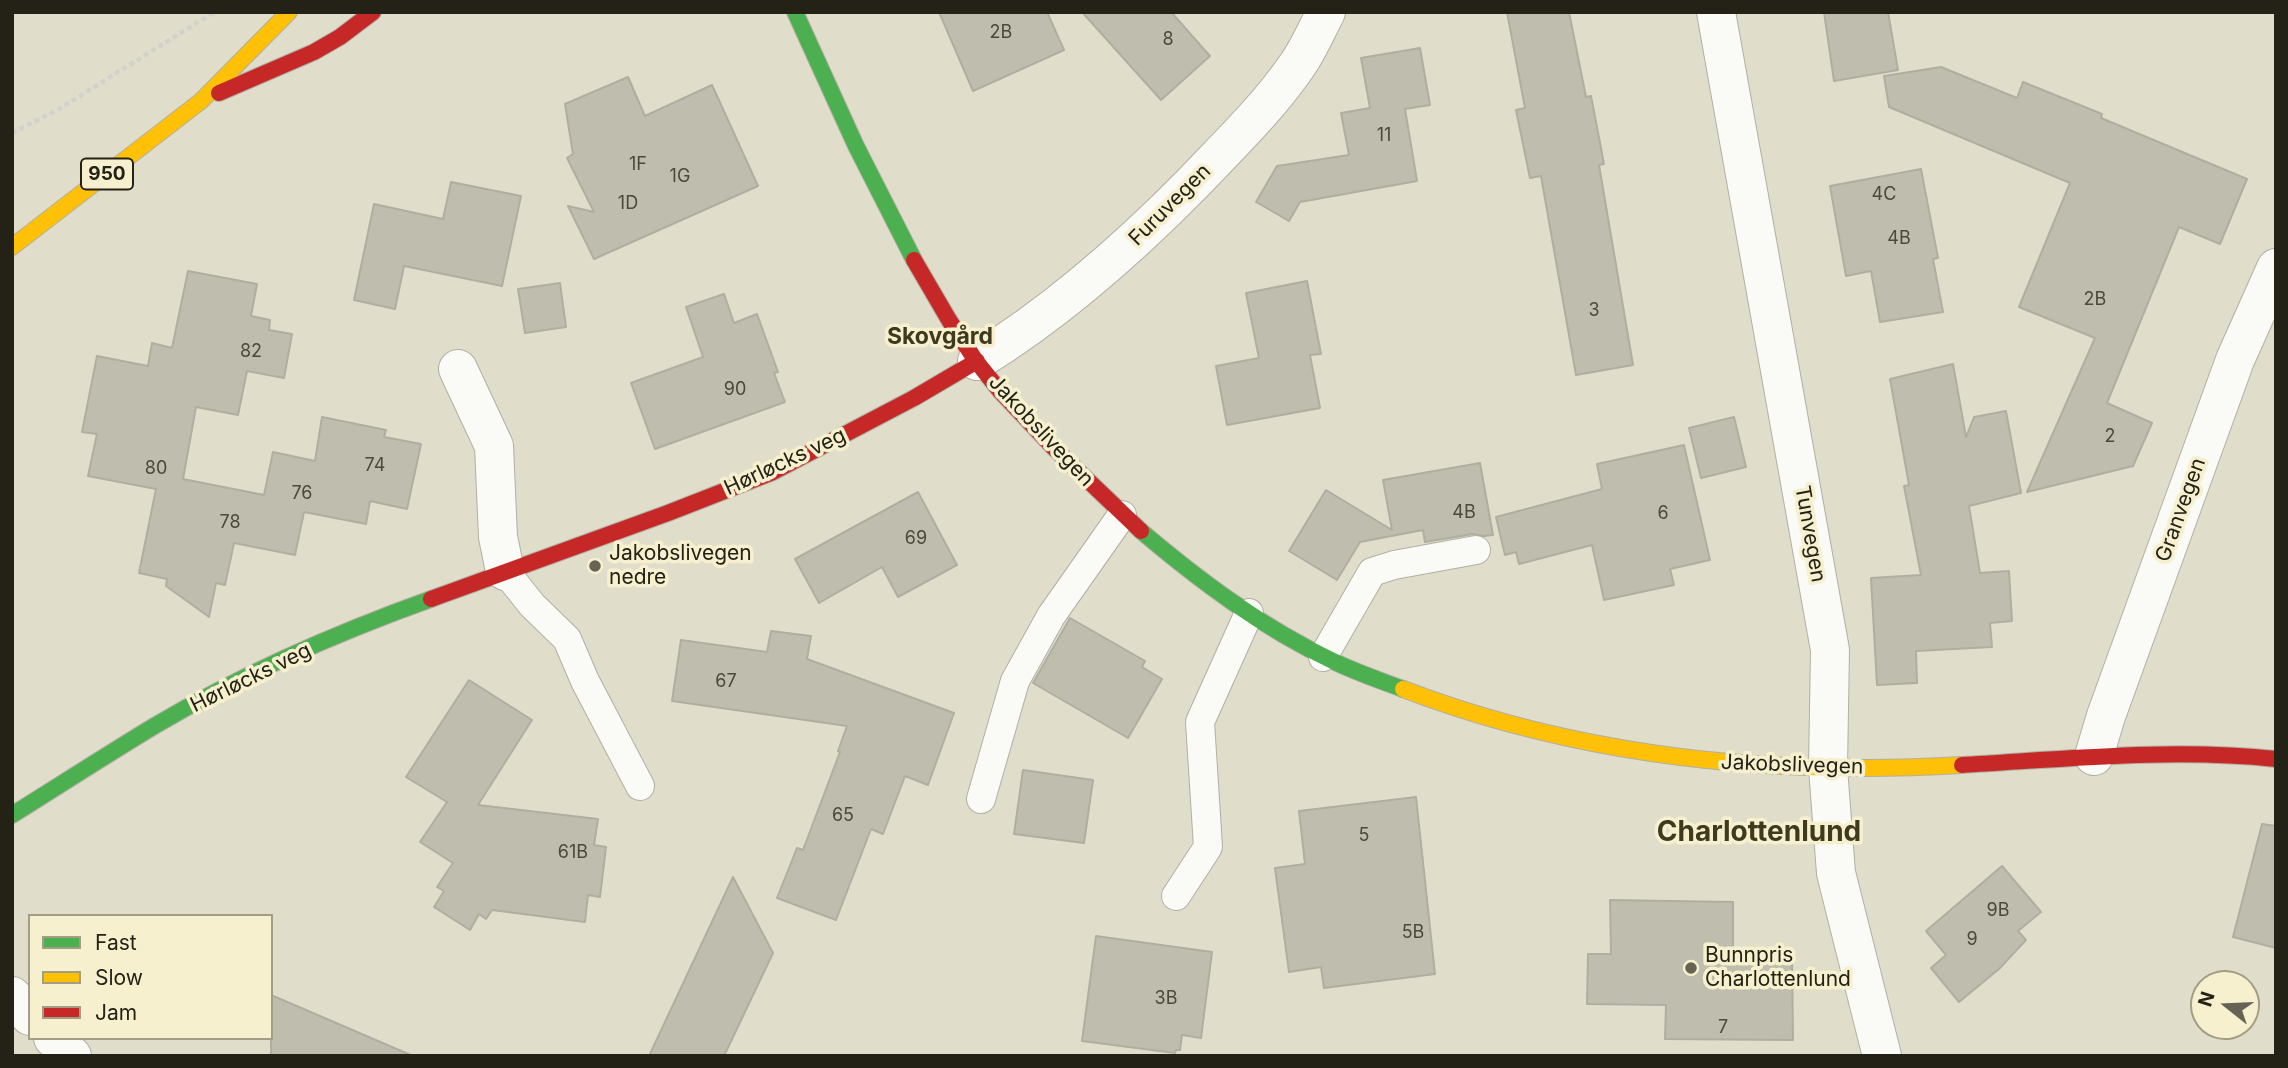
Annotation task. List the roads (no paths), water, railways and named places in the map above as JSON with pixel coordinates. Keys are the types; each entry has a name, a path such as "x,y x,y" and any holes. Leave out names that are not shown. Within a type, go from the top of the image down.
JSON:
{"street":[{"name":"950","path":"12,247 201,101 289,12"},
{"name":"950","path":"201,101 314,52 340,37 373,12"},
{"name":"Jakobslivegen","path":"795,12 865,165 925,278 977,361 1013,406 1122,515 1249,613 1323,657 1469,714 1556,737 1733,764 1868,768 2182,754 2276,759"},
{"name":"Furuvegen","path":"977,361 1014,338 1079,290 1152,225 1257,116 1300,62 1326,12"},
{"name":"Tunvegen","path":"1716,12 1830,649 1828,768 1836,873 1882,1056"},
{"name":"Granvegen","path":"2094,756 2106,716 2235,360 2276,268"},
{"name":"Hørløcks veg","path":"12,815 158,724 276,663 383,616 668,513 773,471 914,398 977,361"},
{"path":"458,369 494,446 498,537 505,571"},
{"path":"12,996 28,1014"},
{"path":"55,1040 72,1056"}],"lane":[{"path":"981,799 1015,681 1051,616 1122,515"},
{"path":"1323,657 1372,572 1394,565 1476,550"},
{"path":"505,571 532,605 567,639 585,681 640,786"},
{"path":"1176,896 1208,847 1200,722 1249,613"}],"place":[{"name":"Jakobslivegen nedre","path":"595,566"},
{"name":"Bunnpris Charlottenlund","path":"1691,968"}],"district":[{"name":"Skovgård","path":"940,337"},
{"name":"Charlottenlund","path":"1759,833"}]}
